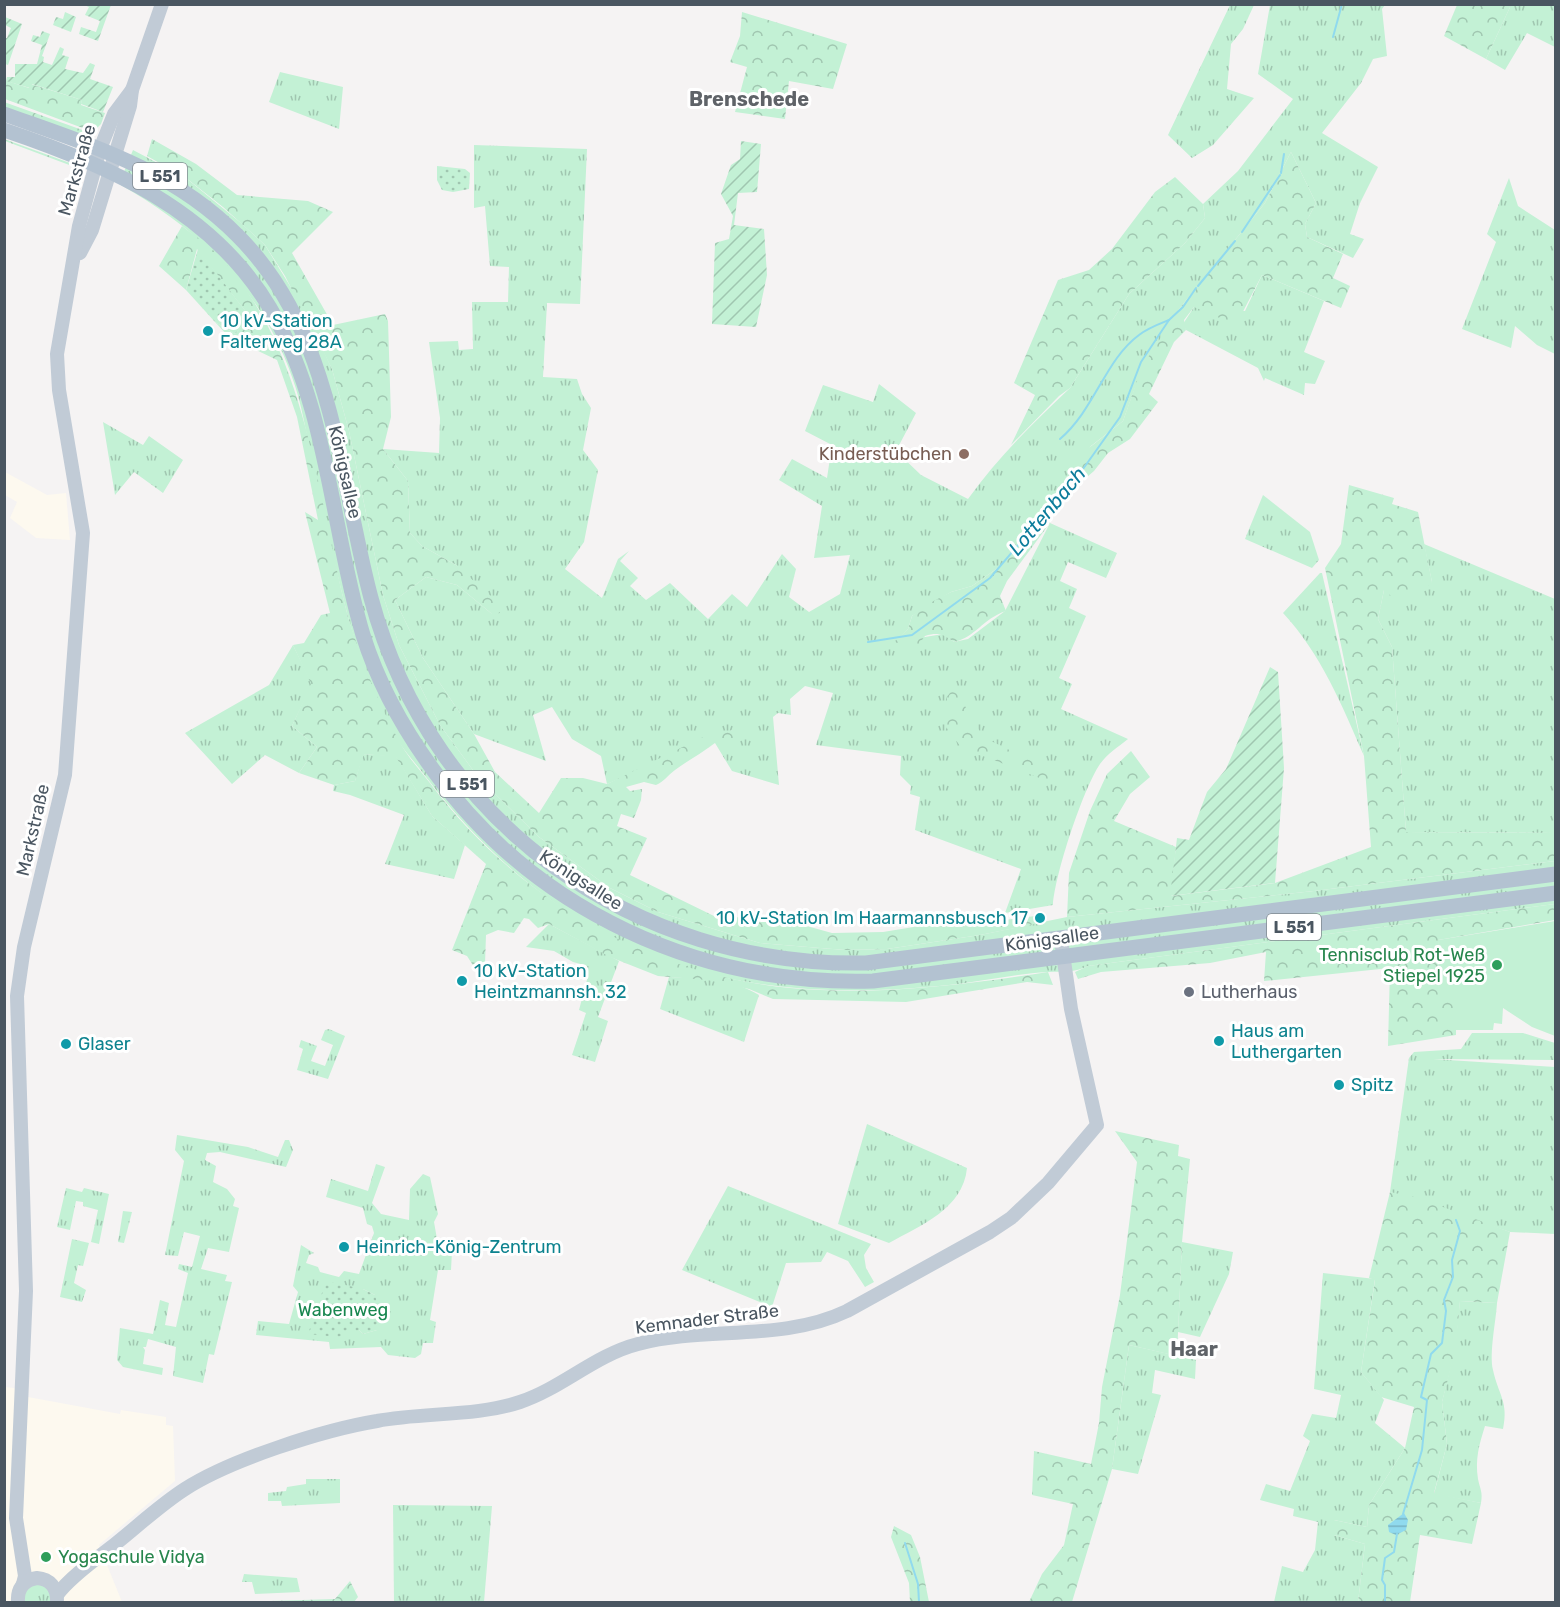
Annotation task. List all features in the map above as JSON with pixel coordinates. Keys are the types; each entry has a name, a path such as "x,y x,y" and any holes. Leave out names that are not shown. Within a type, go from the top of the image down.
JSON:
{"main road":[{"name":"Markstraße","path":"18,1602 18,1593 25,1576 16,1518 26,1292 17,996 24,947 65,775 83,533 59,390 57,354 59,335 75,266 79,226 103,167 107,151 130,106 132,90 162,4"},
{"name":"Königsallee","path":"4,114 107,151 162,177 202,205 239,237 280,289 314,357 334,430 372,601 400,679 424,726 447,759 493,814 530,848 580,885 646,921 697,941 768,958 834,964 866,963 1061,940 1556,874"},
{"name":"Königsallee","path":"4,130 103,167 157,196 206,231 250,279 270,308 295,358 313,416 353,597 380,677 409,734 447,789 486,832 528,870 594,915 634,936 697,960 745,972 815,981 873,981 1556,892"},
{"path":"1061,940 1062,958"},
{"name":"Kemnader Straße","path":"56,1599 84,1568 188,1488 224,1469 262,1454 376,1421 416,1414 482,1410 521,1402 606,1356 637,1344 674,1337 802,1326 844,1312 990,1232 1011,1218 1048,1183 1096,1127 1062,958"},
{"name":"Markstraße","path":"21,1549 56,1599"},
{"name":"Kemnader Straße","path":"23,1584 84,1568"}],"shaded area":[{"path":"5,472 47,495 66,493 70,540 36,538 10,518 17,502 5,495"},
{"path":"5,1387 22,1389 28,1397 120,1414 121,1410 166,1417 166,1425 173,1426 175,1481 99,1545 122,1602 5,1602"}],"green space":[{"path":"84,5 111,5 98,41 79,34 81,27 96,32 100,21 85,15 89,7"},
{"path":"1230,5 1254,5 1243,29 1231,44 1227,89 1254,98 1213,145 1192,158 1168,135"},
{"path":"1270,5 1385,5 1382,9 1387,56 1373,59 1361,83 1322,133 1378,167 1360,203 1350,234 1364,239 1353,258 1307,237 1305,224 1316,203 1291,152 1265,203 1179,309 1135,388 1123,421 1091,446 1002,565 972,586 951,592 912,616 908,629 895,642 943,634 954,642 968,639 1005,611 1050,523 1117,553 1106,578 1068,562 1060,581 1077,589 1069,608 1086,616 1059,678 1072,684 1061,709 1128,739 1103,760 1093,776 1064,853 1053,905 1005,913 1021,869 915,830 920,797 910,794 911,786 900,775 901,756 816,745 833,693 805,686 790,699 791,715 778,713 773,717 779,785 732,771 715,743 733,730 607,784 601,756 572,739 552,707 533,715 546,761 474,734 423,658 395,600 426,577 457,585 492,614 456,565 422,546 410,533 408,481 383,449 439,453 440,418 429,342 458,341 459,350 473,349 472,302 508,302 509,267 490,266 485,206 474,208 474,145 587,149 580,304 547,303 543,377 577,379 582,394 591,408 583,450 598,470 584,542 565,569 602,598 618,559 629,551 620,561 638,578 630,586 646,600 670,583 708,619 732,594 747,607 782,554 796,569 789,597 809,612 840,594 850,555 814,558 822,506 779,480 792,459 827,478 832,445 805,431 823,385 873,402 879,384 916,413 896,451 921,475 968,499 1029,427 1070,388 1129,294 1185,243 1205,218 1203,204 1238,171 1293,99 1258,74"},
{"path":"1457,5 1511,5 1486,59 1444,36"},
{"path":"1511,5 1555,5 1555,47 1527,33 1505,70 1486,59"},
{"path":"65,12 76,17 71,32 53,25 56,17 63,19"},
{"path":"742,12 847,44 833,89 789,81 785,119 735,112 747,67 730,62 740,36"},
{"path":"5,17 22,24 8,65 5,64 5,38 11,28 5,25"},
{"path":"42,31 50,34 42,56 44,57 43,62 52,65 60,47 64,49 62,55 69,57 65,69 83,73 90,63 95,65 90,79 113,87 103,112 81,104 82,100 32,84 30,88 6,81 7,77 15,77 15,64 37,64 42,45 31,41 33,35 40,37"},
{"path":"280,72 343,87 339,129 269,102"},
{"path":"4,80 29,88 31,84 82,100 81,105 105,113 101,124 94,131 88,130 5,99"},
{"path":"4,102 88,132 92,138 5,109"},
{"path":"4,139 81,167 80,169"},
{"path":"152,139 196,164 237,195 308,201 333,212 292,253 333,325 385,314 388,321 391,417 383,449 408,481 410,533 422,546 456,565 497,602 500,613 492,614 457,585 426,577 395,600 423,658 474,734 495,772 539,813 561,778 583,778 607,784 701,738 733,730 737,745 715,743 656,785 644,782 626,787 630,791 642,789 641,800 634,818 621,814 617,826 647,838 630,875 714,916 785,920 832,933 883,932 938,923 950,927 1043,915 1045,922 980,935 887,949 845,950 760,943 658,912 610,888 539,837 478,777 440,725 399,645 383,595 349,431 332,369 285,276 265,245 223,207 186,178 147,156"},
{"path":"741,141 761,144 757,192 738,193 734,225 764,229 767,275 756,327 712,324 715,243 729,239 733,216 721,194 731,165 740,159"},
{"path":"133,150 186,178 265,245 301,304 332,369 349,431 383,595 399,645 440,725 478,777 539,837 610,888 658,912 760,943 845,950 887,949 980,935 1067,917 1314,891 1555,861 1555,904 1088,966 1073,971 1034,973 908,989 815,989 754,983 693,970 654,957 615,940 579,919 511,869 452,809 398,741 363,665 348,617 298,398 279,346 245,289 224,264 175,220 119,184"},
{"path":"1291,152 1316,203 1305,224 1307,237 1343,254 1333,278 1350,286 1341,308 1262,275 1236,325 1194,307 1184,320 1186,330 1174,342 1149,394 1158,402 1130,439 1108,453 1094,471 1073,489 1064,486 1070,472 1066,466 1123,421 1142,367 1179,309 1265,203"},
{"path":"437,166 465,169 470,173 469,189 453,192 442,190 437,180"},
{"path":"1175,177 1203,204 1205,218 1185,243 1129,294 1070,388 1059,396 1011,445 1035,395 1014,383 1058,280 1089,270 1112,249 1155,192"},
{"path":"1509,178 1518,206 1555,230 1555,354 1537,345 1515,326 1511,348 1462,329 1496,242 1487,234"},
{"path":"182,226 211,248 247,291 271,333 290,378 305,424 348,617 370,679 390,725 405,751 430,783 464,824 502,862 544,895 589,923 636,947 686,966 737,980 790,988 855,991 952,985 1048,972 1053,985 1027,982 906,1002 773,999 749,989 707,980 658,976 610,957 549,924 538,928 529,919 524,918 514,933 498,930 486,935 485,964 493,968 490,974 478,973 467,956 452,950 486,864 432,816 396,757 364,754 355,781 334,785 299,773 317,747 292,726 311,684 293,645 304,643 321,615 330,613 305,512 318,520 297,417 277,360 229,337 215,322 235,334 250,317 197,249 186,290 159,266"},
{"path":"198,249 250,317 235,334 215,322 186,290"},
{"path":"1262,275 1324,301 1304,352 1325,361 1315,384 1305,383 1304,395 1265,378 1264,381 1258,368 1186,330 1183,324 1194,307 1245,311"},
{"path":"103,422 143,445 149,436 183,460 163,493 134,472 115,495"},
{"path":"1349,485 1394,498 1392,504 1418,512 1432,582 1417,597 1391,596 1384,590 1378,619 1392,647 1406,832 1555,833 1555,861 1314,891 1067,917 1069,873 1090,811 1107,774 1131,751 1150,777 1130,794 1114,821 1176,847 1171,896 1275,883 1371,847 1364,756 1325,568 1341,544"},
{"path":"1263,495 1310,532 1319,560 1312,568 1245,539"},
{"path":"1037,517 1050,523 1007,581 1000,596 1006,611 998,614 962,640 954,642 933,634 925,636 916,648 894,642 908,629 912,616 926,605 951,592 972,586 1002,565"},
{"path":"1424,544 1555,599 1555,833 1406,832 1392,647 1378,619 1384,590 1432,582"},
{"path":"1322,573 1364,756 1320,663 1309,645 1283,613"},
{"path":"293,645 312,684 292,726 317,747 299,773 265,755 232,784 185,733 269,685"},
{"path":"1270,667 1278,672 1284,768 1275,883 1170,896 1177,838 1189,840 1207,792 1226,769"},
{"path":"954,687 983,737 1064,777 1070,790 986,757 964,751 946,727 947,697"},
{"path":"363,754 396,756 432,816 465,845 454,879 385,864 404,815 333,791 334,785 355,781"},
{"path":"1555,904 1555,920 1438,940 1439,991 1456,991 1456,1035 1388,1046 1390,968 1264,981 1266,952 1210,963 1101,972 1078,979 1075,972 1088,966"},
{"name":"Tennisclub Rot-Weß Stiepel 1925","path":"1555,921 1555,1036 1532,1027 1503,1008 1502,1024 1494,1023 1493,1030 1456,1030 1456,991 1439,991 1438,940"},
{"path":"549,924 619,961 598,1017 608,1021 595,1062 572,1055 586,1013 579,1010 588,976 584,965 573,962 554,951 526,947"},
{"path":"669,977 727,983 759,995 744,1042 660,1009"},
{"path":"329,1029 345,1036 328,1079 297,1070 303,1049 299,1047 301,1040 317,1046 311,1061 325,1066 333,1045 321,1040 325,1030"},
{"path":"1472,1033 1523,1033 1555,1043 1555,1060 1433,1059 1555,1067 1555,1234 1510,1232 1390,1192 1409,1058 1414,1052 1461,1049"},
{"path":"867,1124 967,1168 964,1182 949,1205 927,1222 889,1243 838,1224"},
{"path":"1115,1131 1179,1145 1178,1156 1190,1159 1182,1242 1177,1356 1129,1345 1112,1469 1072,1602 1029,1602 1042,1574 1064,1545 1073,1504 1032,1495 1034,1451 1091,1464 1099,1423 1102,1387 1120,1295 1137,1162"},
{"path":"177,1135 248,1147 278,1157 285,1140 289,1140 293,1150 286,1167 220,1152 207,1153 205,1160 216,1166 213,1182 227,1189 235,1199 233,1206 239,1208 229,1252 208,1248 201,1269 227,1275 225,1281 232,1282 214,1355 209,1354 203,1383 173,1376 176,1347 148,1339 146,1347 143,1347 145,1350 143,1364 163,1368 162,1375 123,1367 117,1360 120,1328 153,1334 160,1300 169,1303 165,1325 176,1327 188,1273 178,1269 179,1264 192,1267 200,1236 184,1232 178,1256 165,1255 184,1161 175,1150"},
{"path":"376,1164 385,1167 372,1203 381,1214 409,1220 410,1189 423,1174 430,1177 438,1214 434,1222 437,1239 440,1239 442,1245 452,1251 451,1270 438,1270 430,1320 436,1322 433,1343 423,1343 421,1354 415,1358 388,1355 381,1347 330,1349 329,1342 256,1335 258,1321 289,1324 298,1292 293,1286 301,1245 314,1253 309,1255 306,1263 318,1267 320,1272 339,1277 344,1271 359,1274 374,1233 372,1226 367,1224 363,1208 326,1197 331,1179 368,1191","holes":["363,1289 375,1295 373,1314 378,1319 377,1330 363,1334 359,1330"]},
{"path":"728,1186 871,1244 864,1255 866,1268 874,1282 865,1287 848,1261 827,1252 821,1262 786,1263 772,1307 682,1270"},
{"path":"66,1188 82,1192 84,1188 109,1194 99,1244 91,1242 98,1210 83,1206 83,1202 76,1201 70,1230 57,1227"},
{"path":"1390,1192 1419,1198 1510,1232 1497,1303 1460,1301 1456,1348 1442,1402 1447,1444 1434,1493 1481,1503 1472,1544 1420,1535 1410,1602 1358,1602 1365,1544 1334,1535 1334,1520 1367,1527 1369,1505 1405,1448 1414,1407 1381,1397 1361,1372 1375,1280 1369,1278"},
{"path":"123,1211 132,1212 124,1243 118,1242"},
{"path":"72,1239 89,1243 83,1266 78,1265 74,1283 86,1290 82,1302 60,1297"},
{"path":"1182,1242 1233,1252 1229,1274 1200,1337 1178,1332"},
{"path":"1323,1273 1375,1279 1361,1372 1384,1400 1375,1423 1405,1448 1369,1505 1367,1527 1334,1520 1334,1535 1365,1544 1358,1602 1274,1602 1282,1566 1303,1572 1315,1550 1318,1522 1293,1516 1294,1509 1260,1500 1266,1484 1290,1491 1310,1441 1303,1436 1312,1414 1336,1418 1341,1395 1314,1389"},
{"name":"Wabenweg","path":"326,1281 363,1289 375,1295 378,1307 373,1314 381,1326 377,1330 363,1334 359,1330 338,1337 308,1334"},
{"path":"1460,1301 1497,1303 1492,1363 1505,1412 1503,1429 1485,1426 1481,1439 1477,1465 1481,1503 1434,1494 1447,1444 1442,1402 1455,1348"},
{"path":"1129,1345 1196,1360 1195,1379 1155,1370 1152,1393 1161,1395 1138,1474 1112,1469"},
{"path":"306,1479 340,1479 340,1503 282,1506 281,1501 268,1501 268,1493 286,1491 287,1487 306,1484"},
{"path":"393,1505 492,1506 484,1602 394,1602"},
{"path":"894,1526 911,1535 920,1557 929,1602 910,1602 909,1583 891,1537"},
{"path":"244,1574 297,1578 300,1592 255,1594 252,1582 242,1582"},
{"path":"350,1581 358,1597 354,1602 240,1602 335,1599"},
{"path":"32,1582 48,1586 52,1602 22,1602 21,1598"}],"water":[{"path":"1404,1513 1408,1520 1406,1530 1396,1535 1389,1532 1388,1525"}],"waterway":[{"name":"Lottenbach","path":"1333,37 1342,4"},
{"name":"Lottenbach","path":"1281,173 1284,154"},
{"name":"Lottenbach","path":"1242,232 1280,175"},
{"name":"Lottenbach","path":"1198,286 1235,241"},
{"name":"Lottenbach","path":"868,642 912,635 990,578 1083,469 1120,417 1141,362 1169,320 1183,307 1196,288"},
{"name":"Lottenbach","path":"1060,439 1082,414 1127,345 1146,330 1169,320"},
{"path":"1403,1514 1422,1450 1427,1400 1421,1397 1431,1354 1442,1343 1446,1311 1444,1300 1453,1277 1452,1260 1460,1231 1456,1220"},
{"path":"1385,1602 1385,1585 1382,1580 1385,1558 1394,1552 1397,1534"},
{"path":"905,1543 918,1584 919,1602"}],"place":[{"name":"10 kV-Station Falterweg 28A","path":"208,331"},
{"name":"Kinderstübchen","path":"964,454"},
{"name":"10 kV-Station Im Haarmannsbusch 17","path":"1040,918"},
{"name":"Tennisclub Rot-Weß Stiepel 1925","path":"1497,965"},
{"name":"10 kV-Station Heintzmannsh. 32","path":"462,981"},
{"name":"Lutherhaus","path":"1189,992"},
{"name":"Haus am Luthergarten","path":"1219,1041"},
{"name":"Glaser","path":"66,1044"},
{"name":"Spitz","path":"1339,1085"},
{"name":"Heinrich-König-Zentrum","path":"344,1247"},
{"name":"Yogaschule Vidya","path":"46,1557"}],"district":[{"name":"Brenschede","path":"749,99"},
{"name":"Haar","path":"1194,1349"}]}
